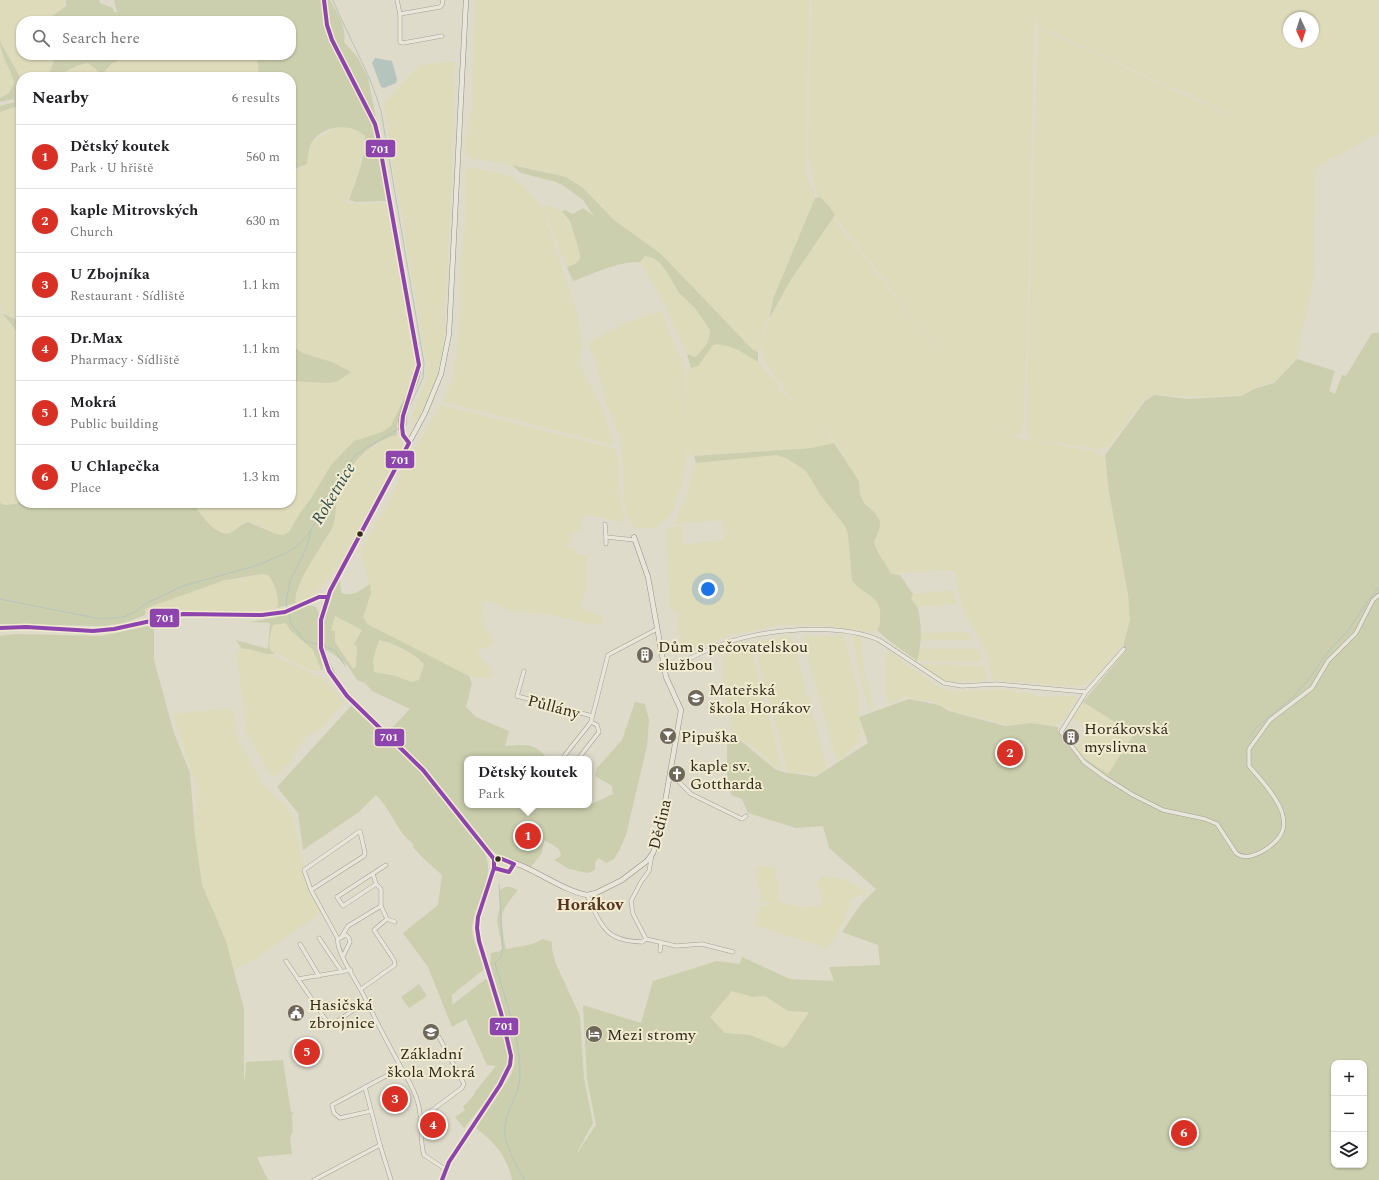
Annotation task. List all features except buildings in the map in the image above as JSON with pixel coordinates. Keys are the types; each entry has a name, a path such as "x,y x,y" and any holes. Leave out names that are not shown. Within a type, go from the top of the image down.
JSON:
{"street":[{"path":"324,0 327,25 332,40 375,124 380,143 418,360 418,375 404,408 402,424 405,437 409,443"},
{"path":"397,0 400,14 400,42 403,43 442,36"},
{"path":"400,14 440,7 443,0"},
{"path":"442,1180 445,1169 508,1072 510,1065 510,1056 501,1013 479,941 477,928 478,917 494,868 494,859 423,770 347,696 329,671 321,646 321,620 327,597 409,443 437,385 443,369 448,340 466,0"},
{"path":"605,524 606,544"},
{"path":"606,537 634,538 648,577 665,671 720,645 737,640 808,628 867,635 879,640 944,683 962,686 996,684 1086,692"},
{"path":"1124,649 1086,692 1061,732 1084,762 1133,796 1163,810 1205,819 1216,824 1239,855 1254,854 1268,849 1277,840 1282,831 1283,815 1268,788 1249,766 1249,749 1270,720 1312,688 1328,661 1356,632 1373,600 1379,595"},
{"path":"0,628 26,627 100,631 183,614 248,616 285,612 319,597 327,597"},
{"name":"Půllány","path":"565,756 590,722 608,655 657,629"},
{"name":"Dědina","path":"587,895 596,893 622,880 647,861 653,853 660,831 681,710 665,671"},
{"name":"Půllány","path":"524,672 518,696 592,716"},
{"name":"Půllány","path":"580,756 599,732 597,725 590,722"},
{"path":"670,778 677,780 690,794 742,819 746,816"},
{"path":"311,890 364,856 365,852 360,831 304,870 311,890 338,939 337,944 416,1097 424,1155 445,1169"},
{"path":"646,939 633,914 632,901 641,882 649,871 653,853"},
{"path":"494,859 502,859 587,895 605,931 626,942 642,942 646,939 676,946 702,944 733,952"},
{"path":"494,868 509,872 514,864"},
{"path":"376,884 343,906 337,898 386,866"},
{"path":"373,874 376,884 381,889 381,906 387,919 394,922"},
{"path":"338,939 342,936 348,926 381,906"},
{"path":"361,989 395,965 394,960 374,930 387,919"},
{"path":"342,936 347,936 350,941 344,956"},
{"path":"319,938 342,972"},
{"path":"660,951 661,942"},
{"path":"300,944 319,976"},
{"path":"286,960 330,1026 367,1001"},
{"path":"298,979 350,970"},
{"path":"420,1119 462,1088 464,1084 439,1037"},
{"path":"371,1111 337,1118 332,1108 332,1104 401,1068"},
{"path":"365,1087 391,1180"},
{"path":"314,1180 380,1145"}],"shaded area":[{"path":"0,0 65,0 63,8 52,16 16,16 16,60 53,60 50,72 18,72 0,41"},
{"path":"475,0 809,0 805,172 814,191 815,198 773,299 762,336 761,352 753,350 661,254 614,220 583,188 571,179 535,169 470,158 466,155 465,145 471,113"},
{"path":"812,0 1035,0 1027,332 1023,430 1021,434 1016,436 1009,434 997,425 817,193 808,157"},
{"path":"1036,0 1379,0 1379,133 1335,158 1329,158 1329,161 1319,166 1315,172 1313,283 1297,358 1275,381 1259,386 1241,395 1209,397 1151,395 1143,401 1110,444 1100,449 1032,440 1026,430 1038,27 1188,97 1262,129 1037,24 1035,17"},
{"path":"0,51 8,64 14,83 9,93 0,98"},
{"path":"375,58 392,61 397,79 396,83 384,88 381,87 372,63"},
{"path":"120,60 257,60 259,72 104,72 112,64"},
{"path":"455,62 445,333 440,371 415,426 411,418 427,377 427,366 405,237 404,222 396,186 384,103 420,64"},
{"path":"82,64 91,65 100,72 65,72"},
{"path":"16,107 16,320 0,309 0,112"},
{"path":"337,127 360,130 364,137 361,162 348,199 348,203 384,203 389,208 416,353 415,373 396,419 391,426 382,432 354,441 331,465 289,532 283,535 276,534 254,523 246,522 231,532 220,532 206,521 197,508 296,508 296,381 329,383 338,381 350,372 332,362 305,354 296,349 296,171 304,167 312,142"},
{"path":"467,168 474,168 511,176 527,189 542,208 577,313 582,344 579,364 603,410 614,445 443,402 453,378 456,352 460,308 460,264 466,220 465,174"},
{"path":"545,205 560,210 568,217 581,258 577,263 567,267 543,207"},
{"path":"833,218 1001,430 1016,438 1095,451 1104,458 1128,594 1130,620 1121,647 1100,672 1085,685 1072,686 992,680 987,652 967,617 962,605 955,573 950,570 891,574 875,549 873,542 879,531 871,509 862,499 858,481 819,413 834,443 812,448 689,456 686,371 690,370 717,332 727,326 779,386 780,392 804,404 785,392 765,361 762,343 769,319 790,281"},
{"path":"648,256 659,262 667,272 679,293 695,308 709,326 711,333 708,342 695,357 687,354 657,290 640,262 643,257"},
{"path":"0,311 16,330 16,504 0,503"},
{"path":"661,311 684,367 688,431 687,456 683,481 671,515 656,527 641,529 633,527 626,514 620,437 605,401 596,363 588,343 624,323"},
{"path":"441,405 616,449 619,465 620,493 624,520 621,522 585,514 581,530 574,533 568,547 576,549 576,553 587,556 586,586 582,601 583,609 602,616 602,621 597,625 542,613 512,611 488,601 483,601 483,622 494,641 493,645 480,650 478,654 479,657 491,667 492,676 488,678 476,678 451,668 367,624 363,617 371,588 361,557 361,549 389,502 405,465"},
{"path":"401,435 402,448 393,468 336,570 309,598 297,604 295,602 298,588 313,558 331,532 340,487 352,466 370,449 381,442 391,436"},
{"path":"776,455 788,459 809,473 819,492 843,523 848,534 852,580 878,603 881,614 880,625 877,630 870,632 810,625 781,625 730,635 683,654 680,648 678,612 673,612 670,608 666,531 670,528 681,525 682,545 724,539 722,520 675,524 687,495 693,466 699,461"},
{"path":"257,574 268,575 272,579 278,601 277,610 255,613 182,611 149,616 144,613 147,608 225,580 238,580"},
{"path":"953,590 957,604 918,607 911,598 913,594"},
{"path":"335,616 362,630 356,640 356,666 353,669 335,642 335,632 331,630"},
{"path":"284,622 313,650 322,671 308,669 270,650 269,646 273,625"},
{"path":"968,632 973,640 921,640 921,633"},
{"path":"792,635 827,769 815,774 788,772 754,642"},
{"path":"844,636 859,698 859,717 862,732 858,743 837,762 802,637"},
{"path":"853,636 861,637 864,670 874,710 870,711 860,677"},
{"path":"379,639 420,658 424,665 419,680 411,682 396,676 374,672 373,660 375,646"},
{"path":"749,642 782,771 752,746 736,736 732,730 722,675 723,655 732,647"},
{"path":"249,648 272,655 325,680 344,701 343,705 322,727 304,739 291,761 276,776 270,774 246,731 237,654 240,650"},
{"path":"920,649 979,649 983,661 917,661"},
{"path":"889,651 943,690 956,692 1002,689 1048,697 1072,696 1076,697 1077,699 1064,720 1054,726 1031,723 1009,725 955,712 935,702 905,697 888,704 885,682 887,657"},
{"path":"919,664 985,666 987,681 947,682"},
{"path":"1083,702 1134,734 1108,774 1084,758 1076,749 1090,729 1072,718"},
{"path":"233,708 238,739 263,785 285,805 292,816 307,876 322,912 254,960 234,970 221,930 212,912 202,885 195,835 196,785 173,714"},
{"path":"772,866 776,869 779,901 802,908 821,905 822,898 817,882 823,876 847,880 868,892 851,899 844,921 832,943 826,949 819,945 754,925 760,906 765,905 768,907 771,903 771,901 761,903 755,867"},
{"path":"732,991 753,997 765,996 788,1011 809,1012 787,1045 783,1048 750,1035 725,1033 710,1017"}],"green space":[{"path":"66,0 99,0 100,3 113,8 114,12 117,12 114,0 322,0 324,27 373,125 386,201 356,202 349,200 360,168 365,144 365,136 352,129 337,127 329,129 317,136 311,144 307,164 296,169 296,72 259,72 257,60 296,60 296,16 52,16 66,6"},
{"path":"327,0 330,0 341,20 345,37 344,42 358,58 368,78 377,123 334,40 329,22"},
{"path":"0,41 17,72 16,107 0,112 0,106 15,102 13,99 0,102 0,98 9,93 14,83 0,46"},
{"path":"120,60 111,64 104,72 99,72 88,63 64,72 50,72 54,61"},
{"path":"512,165 566,177 583,188 614,220 661,254 753,350 758,352 758,362 731,347 725,345 713,345 698,366 691,368 687,354 695,357 701,351 708,342 710,330 695,308 679,293 667,272 659,262 653,258 645,256 640,262 631,262 606,268 573,281 567,267 575,264 580,259 580,254 570,221 562,211 565,210 573,214 583,208 594,216 583,200 564,186 556,182 521,173"},
{"path":"820,197 835,215 790,281 769,319 773,299 815,198"},
{"path":"2,313 16,320 16,330"},
{"path":"1372,333 1379,333 1379,1180 512,1180 507,1164 499,1151 489,1139 476,1128 511,1075 515,1063 501,1000 490,964 491,953 500,951 502,948 497,920 500,905 499,891 508,887 518,890 503,912 501,923 506,949 530,944 543,939 552,942 552,949 556,964 580,1016 584,1078 593,1123 575,1156 596,1125 587,1079 583,1005 641,1023 653,981 717,961 740,964 742,957 790,979 834,981 829,967 880,965 878,945 842,932 861,904 876,889 829,848 823,826 796,828 748,813 742,799 731,795 727,774 727,733 736,737 775,769 815,777 868,743 859,717 909,699 939,705 949,711 1005,726 1031,723 1058,727 1058,731 1065,736 1084,758 1108,774 1134,734 1083,702 1124,653 1124,642 1130,620 1128,594 1109,492 1105,455 1145,401 1154,395 1188,399 1241,396 1254,389 1274,383 1297,359 1335,371 1329,391 1335,394 1342,375 1346,376","holes":["732,991 753,997 765,996 788,1011 809,1012 787,1045 783,1048 750,1035 725,1033 710,1017"]},
{"path":"296,349 305,354 332,362 351,372 338,381 329,383 296,381"},
{"path":"406,394 397,424 397,435 379,442 368,450 358,459 343,480 338,494 332,528 302,578 298,588 296,603 277,608 277,595 273,582 268,575 264,574 225,580 147,608 145,610 145,615 125,623 103,626 0,624 0,503 5,505 16,504 16,508 196,508 208,523 219,531 225,533 230,533 248,522 276,534 283,535 289,532 331,465 354,441 382,432 391,426"},
{"path":"834,443 859,481 860,494 864,503 875,513 880,521 879,531 874,542 877,551 891,574 900,575 913,594 911,598 918,609 921,628 921,642 917,661 877,630 880,621 880,610 878,604 852,580 848,534 845,526 821,496 806,471 788,459 776,455 696,463 694,456 812,448"},
{"path":"340,576 341,593 354,593 370,584 371,593 363,617 367,624 469,676 472,683 466,707 476,717 509,731 505,746 529,745 538,749 546,756 464,756 464,808 592,808 592,804 613,794 612,786 595,776 597,768 622,740 635,702 645,704 649,720 647,746 626,835 614,859 606,863 599,858 595,862 595,870 588,873 569,869 554,860 561,856 561,853 552,844 544,840 542,853 530,868 501,855 500,856 487,847 431,777 388,732 410,709 372,691 365,683 357,680 348,666 332,653 324,649 319,651 323,668 322,671 313,650 290,630 286,623 273,625 269,647 270,650 275,653 268,654 251,649 242,649 236,640 268,649 270,623 249,622 272,618 310,605 316,607 319,614 318,627 323,627 327,608","holes":["335,616 362,630 354,644 357,647 356,666 353,669 335,642 335,631 331,630","379,640 411,653 422,661 424,665 419,680 411,682 396,676 374,672 373,660"]},
{"path":"148,626 154,629 154,660 174,733 190,773 195,835 202,885 226,941 244,1009 244,1079 246,1062 283,1060 291,1112 294,1113 292,1115 293,1131 290,1138 292,1154 257,1157 268,1180 0,1180 0,636 14,634 102,636"},
{"path":"351,706 420,771 484,852 487,861 487,880 472,927 475,942 484,969 452,995 452,1005 487,978 508,1055 507,1069 492,1093 464,1128 455,1117 465,1110 463,1107 496,1066 487,1065 466,1019 452,1027 428,967 403,933 438,905 442,875 412,846 414,845 399,829 384,804 376,795 359,812 303,850 298,813 277,787"},
{"path":"419,984 427,996 409,1008 401,997"}],"waterway":[{"name":"Roketnice","path":"333,0 365,68 381,111 424,363 423,378 407,412 406,426 403,427"},
{"name":"Roketnice","path":"0,599 101,619 124,617 133,613 147,603 183,586 258,565 282,555 296,547 307,536 320,515 339,477 356,454 400,428"},
{"path":"311,531 306,549 290,581 286,602 291,623 301,637 305,641 320,645"},
{"path":"1249,738 1256,728 1294,696 1308,680 1328,652 1349,629 1379,587"},
{"path":"323,646 335,650 345,666"},
{"path":"499,884 503,948 501,957 495,963 511,1017 517,1044 520,1071 520,1079 505,1126 505,1132 508,1147 525,1180"}],"transit line":[{"name":"701","path":"324,0 327,25 332,40 375,124 419,365 403,416 403,435 409,443 330,591 321,620 321,648 329,671 347,696 423,770 494,859"},
{"name":"701","path":"0,628 26,627 93,631 114,629 183,614 262,615 285,612 319,597 327,597"},
{"name":"701","path":"494,859 502,859 514,864 509,872 494,868"},
{"name":"701","path":"442,1180 449,1162 500,1085 510,1065 511,1056 501,1013 479,941 477,928 478,917 494,868 494,859"}],"place":[{"name":"Dům s pečovatelskou službou","path":"645,655"},
{"name":"Mateřská škola Horákov","path":"696,698"},
{"name":"Pipuška","path":"668,736"},
{"name":"Horákovská myslivna","path":"1071,737"},
{"name":"kaple Mitrovských","path":"1010,753"},
{"name":"kaple sv. Gottharda","path":"677,774"},
{"name":"Dětský koutek","path":"528,836"},
{"name":"Hasičská zbrojnice","path":"296,1013"},
{"name":"Základní škola Mokrá","path":"431,1032"},
{"name":"Mezi stromy","path":"594,1034"},
{"name":"Mokrá","path":"307,1052"},
{"name":"U Zbojníka","path":"395,1099"},
{"name":"Dr.Max","path":"433,1125"},
{"name":"U Chlapečka","path":"1184,1133"}],"district":[{"name":"Horákov","path":"590,904"}]}
